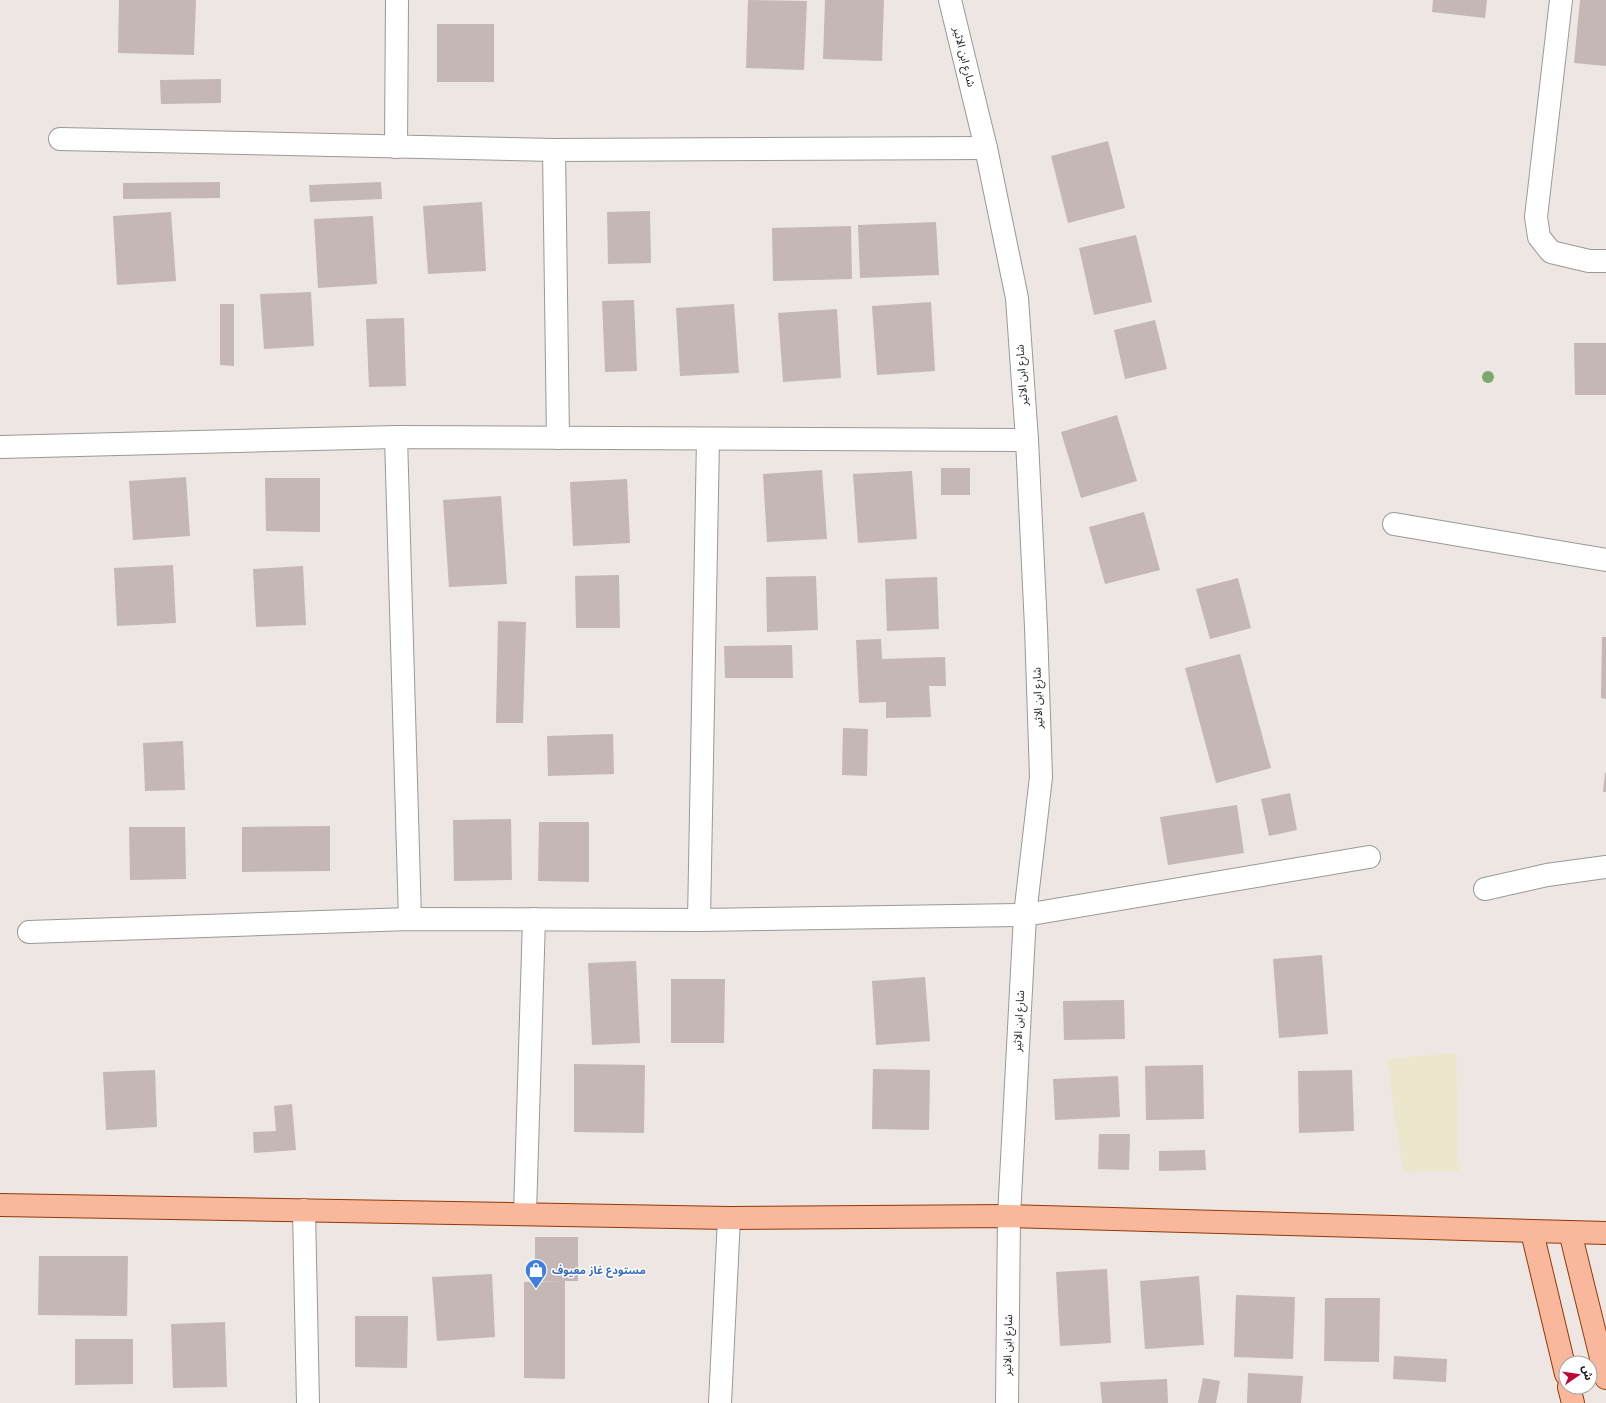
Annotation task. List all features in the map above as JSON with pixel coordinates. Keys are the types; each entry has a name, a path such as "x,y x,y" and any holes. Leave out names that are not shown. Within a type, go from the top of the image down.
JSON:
{"main road":[{"path":"0,1205 729,1218 1009,1216 1532,1232 1606,1232"},
{"path":"1532,1232 1561,1355"},
{"path":"1570,1232 1606,1378"}],"street":[{"path":"396,147 397,0"},
{"name":"شارع ابن الاثير","path":"950,0 986,148 1017,298 1027,440 1041,777 1025,915 1009,1216 1007,1403"},
{"path":"1561,0 1536,217 1539,237 1551,252 1589,260 1606,261"},
{"path":"60,140 554,150 986,148"},
{"path":"554,150 558,438"},
{"path":"0,447 396,437 1027,440"},
{"path":"396,437 410,919"},
{"path":"699,920 708,439"},
{"path":"1394,524 1606,560"},
{"path":"29,932 410,919 699,920 1025,915 1369,857"},
{"path":"1485,888 1547,875 1606,867"},
{"path":"525,1214 534,920"},
{"path":"304,1210 308,1403"},
{"path":"720,1403 729,1218"}],"shaded area":[{"path":"1456,1053 1459,1171 1403,1172 1387,1059"}],"building":[{"path":"119,0 196,0 194,55 118,53"},
{"path":"748,0 807,1 804,70 746,68"},
{"path":"825,0 884,0 882,61 823,59"},
{"path":"1433,0 1487,0 1485,18 1432,12"},
{"path":"1580,0 1606,0 1606,66 1574,63"},
{"path":"437,24 494,24 494,82 437,82"},
{"path":"221,79 221,103 161,104 160,80"},
{"path":"1108,141 1125,208 1068,223 1051,156"},
{"path":"220,182 220,198 123,199 123,183"},
{"path":"381,182 382,199 310,202 309,185"},
{"path":"482,202 486,271 428,274 423,206"},
{"path":"650,211 651,263 608,264 607,212"},
{"path":"171,212 176,281 117,285 113,216"},
{"path":"373,216 377,284 318,288 314,219"},
{"path":"936,222 939,275 860,278 858,225"},
{"path":"851,226 852,279 773,281 772,228"},
{"path":"1136,235 1152,302 1094,315 1079,248"},
{"path":"311,292 314,346 264,349 260,294"},
{"path":"634,300 637,371 605,372 602,301"},
{"path":"931,302 935,371 877,375 872,306"},
{"path":"220,304 234,304 234,366 220,365"},
{"path":"734,304 739,373 680,376 676,308"},
{"path":"837,309 841,378 783,382 778,313"},
{"path":"404,318 406,386 369,387 366,319"},
{"path":"1155,320 1167,369 1125,379 1114,330"},
{"path":"1574,343 1606,343 1606,395 1575,395"},
{"path":"1117,415 1137,481 1081,498 1061,432"},
{"path":"941,468 970,468 970,495 941,495"},
{"path":"822,470 827,539 767,542 763,474"},
{"path":"912,471 917,539 858,543 853,474"},
{"path":"186,477 190,536 133,540 129,481"},
{"path":"265,478 320,478 320,532 266,531"},
{"path":"627,479 630,543 573,546 570,482"},
{"path":"501,496 507,584 449,587 443,500"},
{"path":"1144,512 1160,570 1105,584 1089,527"},
{"path":"173,565 176,623 117,626 114,568"},
{"path":"303,566 306,625 256,627 253,569"},
{"path":"619,575 620,628 576,628 575,576"},
{"path":"816,576 818,630 767,632 766,577"},
{"path":"937,577 939,629 887,631 885,579"},
{"path":"1238,578 1251,628 1210,639 1196,589"},
{"path":"498,621 526,622 523,723 496,723"},
{"path":"1602,637 1606,637 1606,699 1601,698"},
{"path":"881,639 882,659 945,657 946,686 929,686 931,717 886,718 886,702 859,703 856,640"},
{"path":"792,645 793,678 725,678 724,646"},
{"path":"1240,654 1271,768 1216,783 1185,668"},
{"path":"843,728 868,729 867,776 842,775"},
{"path":"613,734 614,774 548,776 547,736"},
{"path":"183,741 185,790 145,791 143,743"},
{"path":"1605,773 1606,792 1603,792"},
{"path":"1290,793 1297,830 1269,836 1261,799"},
{"path":"1237,805 1244,853 1168,865 1160,817"},
{"path":"511,819 512,880 454,881 453,820"},
{"path":"539,822 589,822 589,882 538,881"},
{"path":"330,826 330,871 242,872 242,827"},
{"path":"129,827 185,827 186,879 130,880"},
{"path":"1322,955 1328,1034 1279,1038 1273,959"},
{"path":"636,961 640,1043 592,1045 588,963"},
{"path":"925,977 930,1041 876,1045 872,981"},
{"path":"671,979 725,979 724,1043 671,1043"},
{"path":"1124,1000 1125,1039 1064,1040 1063,1001"},
{"path":"574,1064 645,1065 644,1133 574,1132"},
{"path":"1203,1065 1204,1119 1146,1120 1145,1066"},
{"path":"873,1069 930,1070 929,1130 872,1129"},
{"path":"155,1070 157,1127 106,1130 103,1072"},
{"path":"1352,1070 1354,1131 1299,1133 1298,1071"},
{"path":"1118,1076 1120,1117 1055,1120 1053,1079"},
{"path":"292,1104 296,1150 254,1153 253,1132 276,1131 274,1106"},
{"path":"1099,1134 1130,1134 1129,1170 1098,1169"},
{"path":"1205,1150 1206,1170 1159,1171 1159,1151"},
{"path":"535,1237 578,1237 578,1281 565,1281 565,1379 524,1378 524,1282 562,1281 535,1281"},
{"path":"39,1256 128,1256 127,1316 38,1315"},
{"path":"1107,1269 1111,1343 1060,1346 1056,1272"},
{"path":"492,1274 495,1337 437,1341 432,1277"},
{"path":"1199,1276 1204,1345 1145,1349 1140,1281"},
{"path":"1236,1295 1295,1297 1293,1359 1234,1357"},
{"path":"1325,1298 1380,1298 1379,1362 1324,1361"},
{"path":"355,1316 408,1316 407,1368 355,1367"},
{"path":"225,1322 227,1387 173,1388 171,1324"},
{"path":"75,1339 133,1339 133,1384 75,1385"},
{"path":"1394,1356 1447,1359 1446,1382 1393,1379"},
{"path":"1248,1373 1303,1376 1301,1403 1247,1403"},
{"path":"1203,1378 1220,1381 1216,1403 1198,1403"},
{"path":"1167,1379 1168,1403 1102,1403 1100,1382"}],"place":[{"name":"مستودع غاز معيوف","path":"536,1290"}]}
